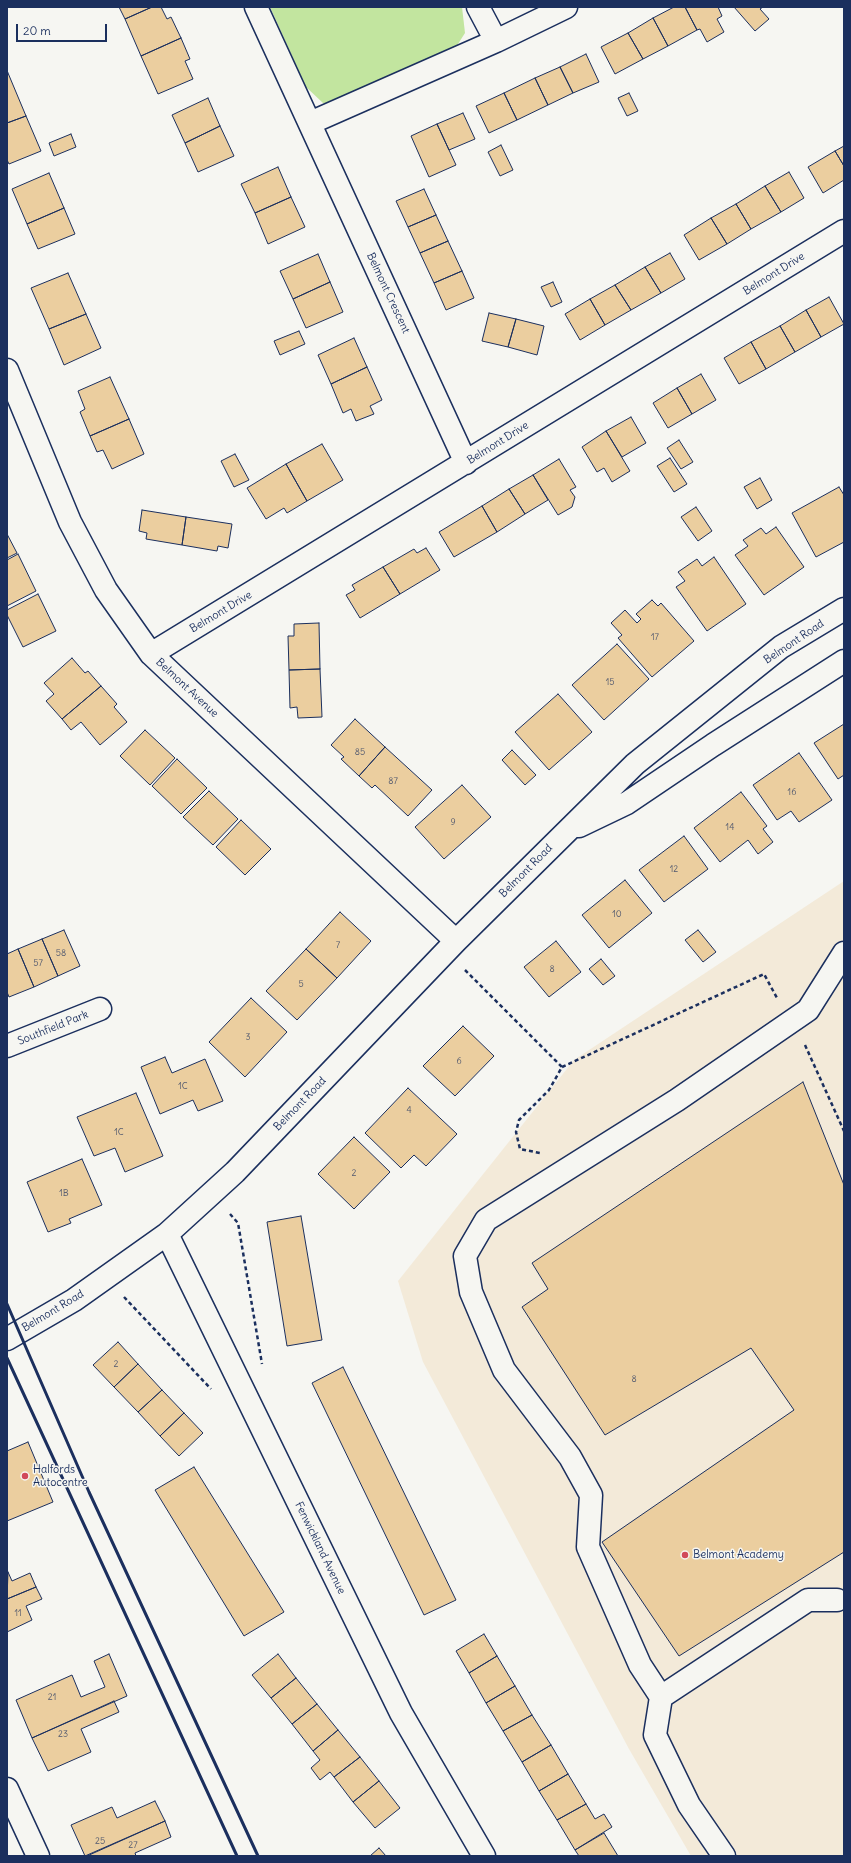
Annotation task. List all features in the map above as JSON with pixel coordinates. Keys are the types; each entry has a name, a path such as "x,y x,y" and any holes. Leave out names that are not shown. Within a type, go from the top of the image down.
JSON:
{"street":[{"name":"Belmont Crescent","path":"256,7 466,463"},
{"path":"478,7 496,41"},
{"path":"310,123 496,41 566,7"},
{"name":"Belmont Drive","path":"151,654 844,231"},
{"name":"Belmont Avenue","path":"7,370 70,522 106,590 151,654 451,946"},
{"name":"Belmont Road","path":"7,1339 74,1300 167,1234 235,1172 451,946 635,764 781,647 844,609"},
{"name":"Belmont Road","path":"564,833 627,804 713,745 844,661"},
{"path":"724,1856 689,1805 655,1735 661,1697 640,1665 588,1546 591,1495 570,1457 504,1370 471,1292 465,1256 486,1220 677,1100 808,1010 844,953"},
{"name":"Southfield Park","path":"7,1046 100,1010"},
{"name":"Fenwickland Avenue","path":"167,1234 401,1713 484,1856"},
{"path":"661,1697 808,1600 838,1600"},
{"path":"7,1789 38,1856"}],"path":[{"path":"451,946 562,1067 550,1090 519,1120 516,1132 520,1149 546,1153"}],"shaded area":[{"name":"Belmont Academy","path":"844,881 844,1856 691,1856 629,1749 423,1362 398,1281 574,1060"}],"green space":[{"path":"270,7 462,7 465,33 449,58 344,105 323,103 306,87"}],"building":[{"path":"119,7 152,7 125,19"},
{"path":"152,7 161,7 167,19 171,17 181,38 141,56 125,19"},
{"path":"674,7 685,7 697,30 668,46 653,18"},
{"path":"685,7 718,7 722,16 717,19 724,32 707,42 700,29 697,30"},
{"path":"734,7 763,7 760,9 769,19 755,31"},
{"path":"653,18 668,46 643,59 628,33"},
{"path":"628,33 643,59 615,74 601,47"},
{"path":"181,38 190,59 185,61 193,79 158,94 141,56"},
{"path":"586,54 599,82 573,93 560,67"},
{"path":"560,67 573,93 548,105 535,78"},
{"path":"8,73 26,116 7,123 7,74"},
{"path":"535,78 548,105 517,120 504,93"},
{"path":"504,93 517,120 489,133 476,106"},
{"path":"629,93 638,111 627,116 618,98"},
{"path":"208,98 220,126 185,143 172,115"},
{"path":"463,113 475,139 449,150 437,124"},
{"path":"26,116 41,151 9,164 7,160 7,123"},
{"path":"437,124 456,165 429,177 411,136"},
{"path":"220,126 234,156 198,172 185,143"},
{"path":"71,134 76,147 54,156 49,143"},
{"path":"501,145 513,170 500,176 488,152"},
{"path":"844,146 844,166 835,151"},
{"path":"835,151 844,166 844,180 823,193 808,167"},
{"path":"278,167 291,197 255,213 241,184"},
{"path":"789,172 804,198 781,212 765,186"},
{"path":"49,173 64,208 27,224 12,189"},
{"path":"765,186 781,212 751,229 736,204"},
{"path":"424,189 436,215 408,227 396,201"},
{"path":"291,197 305,227 268,244 255,213"},
{"path":"736,204 751,229 727,244 711,218"},
{"path":"64,208 75,234 38,249 27,224"},
{"path":"436,215 448,241 420,253 408,227"},
{"path":"711,218 727,244 699,260 684,235"},
{"path":"448,241 462,271 434,283 420,253"},
{"path":"670,253 685,279 661,293 645,267"},
{"path":"318,254 330,282 293,299 280,271"},
{"path":"645,267 661,293 631,310 615,285"},
{"path":"462,271 474,298 446,310 434,283"},
{"path":"68,273 86,314 49,329 31,288"},
{"path":"330,282 343,312 306,328 293,299"},
{"path":"553,282 562,302 551,307 541,287"},
{"path":"615,285 631,310 605,325 590,299"},
{"path":"829,297 844,324 821,337 806,310"},
{"path":"590,299 605,325 580,340 565,314"},
{"path":"806,310 821,337 795,352 780,326"},
{"path":"489,313 516,319 508,347 482,341"},
{"path":"86,314 101,348 64,365 49,329"},
{"path":"516,319 544,326 537,355 508,347"},
{"path":"780,326 795,352 766,369 751,342"},
{"path":"299,331 305,344 280,355 274,341"},
{"path":"354,338 367,367 331,384 318,355"},
{"path":"751,342 766,369 739,384 724,358"},
{"path":"367,367 382,400 370,406 374,414 356,421 351,409 343,413 331,384"},
{"path":"701,374 716,400 692,414 677,388"},
{"path":"110,377 129,419 90,436 80,412 85,409 78,391"},
{"path":"677,388 692,414 668,428 653,403"},
{"path":"631,417 646,443 622,457 606,431"},
{"path":"129,419 144,454 112,469 103,450 97,452 90,436"},
{"path":"606,431 630,471 612,482 604,468 597,472 582,447"},
{"path":"679,440 693,462 681,469 667,448"},
{"path":"322,444 343,480 307,501 286,464"},
{"path":"235,454 249,480 234,487 221,461"},
{"path":"670,458 687,484 674,492 657,466"},
{"path":"559,459 576,487 570,490 575,497 572,507 558,515 533,475"},
{"path":"286,464 307,501 287,513 284,508 266,519 247,488"},
{"path":"533,475 548,500 525,514 509,489"},
{"path":"760,478 772,500 757,509 744,487"},
{"path":"839,487 844,495 844,542 816,557 792,513"},
{"path":"509,489 525,514 497,532 482,506"},
{"path":"482,506 497,532 454,557 439,532"},
{"path":"696,507 712,531 698,541 681,517"},
{"path":"142,510 186,517 182,545 146,539 147,533 139,531"},
{"path":"186,517 232,524 228,548 218,546 217,551 182,545"},
{"path":"776,527 804,567 764,595 735,555 748,546 743,540 761,528 766,534"},
{"path":"7,534 17,553 7,558"},
{"path":"426,548 440,570 400,594 383,567 414,549 417,553"},
{"path":"18,554 36,591 7,606 7,560"},
{"path":"714,557 746,604 707,631 676,587 685,581 678,572 697,559 702,566"},
{"path":"383,567 400,594 360,618 346,595 355,590 352,585"},
{"path":"38,594 56,631 23,647 7,615 7,610"},
{"path":"652,600 658,606 661,603 694,641 652,677 618,638 622,635 611,623 625,610 637,623 641,619 636,614"},
{"path":"319,623 320,669 289,670 288,636 294,636 294,624"},
{"path":"617,644 649,679 604,720 572,685"},
{"path":"72,658 85,673 88,671 101,686 62,719 46,701 54,694 44,683"},
{"path":"320,669 322,717 298,718 297,707 290,708 289,670"},
{"path":"101,686 117,704 114,707 127,722 100,745 81,722 71,730 62,719"},
{"path":"558,694 592,732 549,770 515,732"},
{"path":"355,719 385,747 359,776 341,759 344,757 331,745"},
{"path":"844,724 844,775 838,779 814,743"},
{"path":"145,730 175,758 150,785 120,756"},
{"path":"385,747 432,790 408,816 375,785 372,788 359,776"},
{"path":"512,750 536,775 525,785 502,760"},
{"path":"799,753 832,800 799,822 791,811 777,820 753,785"},
{"path":"177,759 207,788 181,814 152,786"},
{"path":"462,785 491,817 444,859 415,827"},
{"path":"209,791 238,819 213,845 183,817"},
{"path":"741,792 767,826 763,829 773,842 758,854 748,840 720,862 694,828"},
{"path":"241,820 271,849 245,875 216,847"},
{"path":"684,836 708,869 664,902 639,870"},
{"path":"625,880 652,913 609,948 582,915"},
{"path":"340,912 371,941 337,978 306,949"},
{"path":"64,930 80,966 58,976 42,939"},
{"path":"698,930 716,952 703,962 685,940"},
{"path":"42,939 58,976 34,987 18,949"},
{"path":"556,941 581,972 549,997 524,967"},
{"path":"18,949 34,987 9,997 7,992 7,954"},
{"path":"306,949 337,978 297,1020 266,991"},
{"path":"601,959 615,976 603,985 589,969"},
{"path":"251,998 287,1032 245,1077 209,1042"},
{"path":"463,1026 494,1056 455,1096 423,1066"},
{"path":"165,1057 172,1073 205,1059 223,1101 198,1111 193,1100 160,1114 141,1067"},
{"path":"803,1082 844,1185 844,1552 679,1656 602,1542 794,1410 751,1348 605,1435 522,1307 548,1289 532,1263"},
{"path":"408,1088 457,1134 426,1166 414,1155 401,1168 365,1133"},
{"path":"136,1093 163,1156 125,1172 115,1148 94,1156 77,1117"},
{"path":"354,1137 390,1172 354,1209 318,1174"},
{"path":"82,1159 102,1205 69,1219 71,1223 48,1232 27,1182"},
{"path":"301,1216 322,1340 287,1346 267,1222"},
{"path":"118,1342 138,1364 114,1387 93,1365"},
{"path":"138,1364 162,1390 138,1412 114,1387"},
{"path":"343,1367 456,1600 424,1615 312,1383"},
{"path":"162,1390 184,1413 160,1436 138,1412"},
{"path":"184,1413 203,1433 179,1456 160,1436"},
{"name":"Halfords Autocentre","path":"28,1442 53,1502 7,1521 7,1451"},
{"path":"194,1467 284,1612 244,1636 155,1490"},
{"path":"8,1572 12,1581 30,1573 36,1587 7,1599"},
{"path":"36,1587 42,1599 26,1606 32,1620 7,1632 7,1599"},
{"path":"484,1634 497,1656 469,1673 456,1651"},
{"path":"109,1654 127,1696 32,1738 16,1700 72,1675 81,1697 105,1687 94,1661"},
{"path":"278,1654 296,1678 271,1698 252,1675"},
{"path":"497,1656 515,1686 486,1703 469,1673"},
{"path":"296,1678 317,1704 292,1724 271,1698"},
{"path":"515,1686 532,1715 503,1731 486,1703"},
{"path":"114,1701 119,1712 81,1729 91,1752 48,1771 32,1738"},
{"path":"317,1704 338,1730 313,1751 292,1724"},
{"path":"532,1715 551,1745 522,1762 503,1731"},
{"path":"338,1730 360,1757 334,1777 330,1772 320,1780 311,1768 320,1760 313,1751"},
{"path":"551,1745 568,1774 539,1791 522,1762"},
{"path":"360,1757 379,1781 353,1802 334,1777"},
{"path":"568,1774 586,1804 557,1820 539,1791"},
{"path":"379,1781 400,1808 375,1828 353,1802"},
{"path":"155,1801 165,1821 85,1856 71,1825 112,1807 117,1818"},
{"path":"586,1804 595,1819 604,1814 612,1827 575,1850 557,1820"},
{"path":"165,1821 171,1837 135,1853 136,1856 87,1856"},
{"path":"604,1833 618,1856 579,1856 575,1850"},
{"path":"379,1848 386,1856 370,1856"}],"railway":[{"path":"7,1304 89,1492 258,1856"},
{"path":"7,1358 237,1856"}],"place":[{"name":"Halfords Autocentre","path":"25,1476"},
{"name":"Belmont Academy","path":"685,1555"}]}
